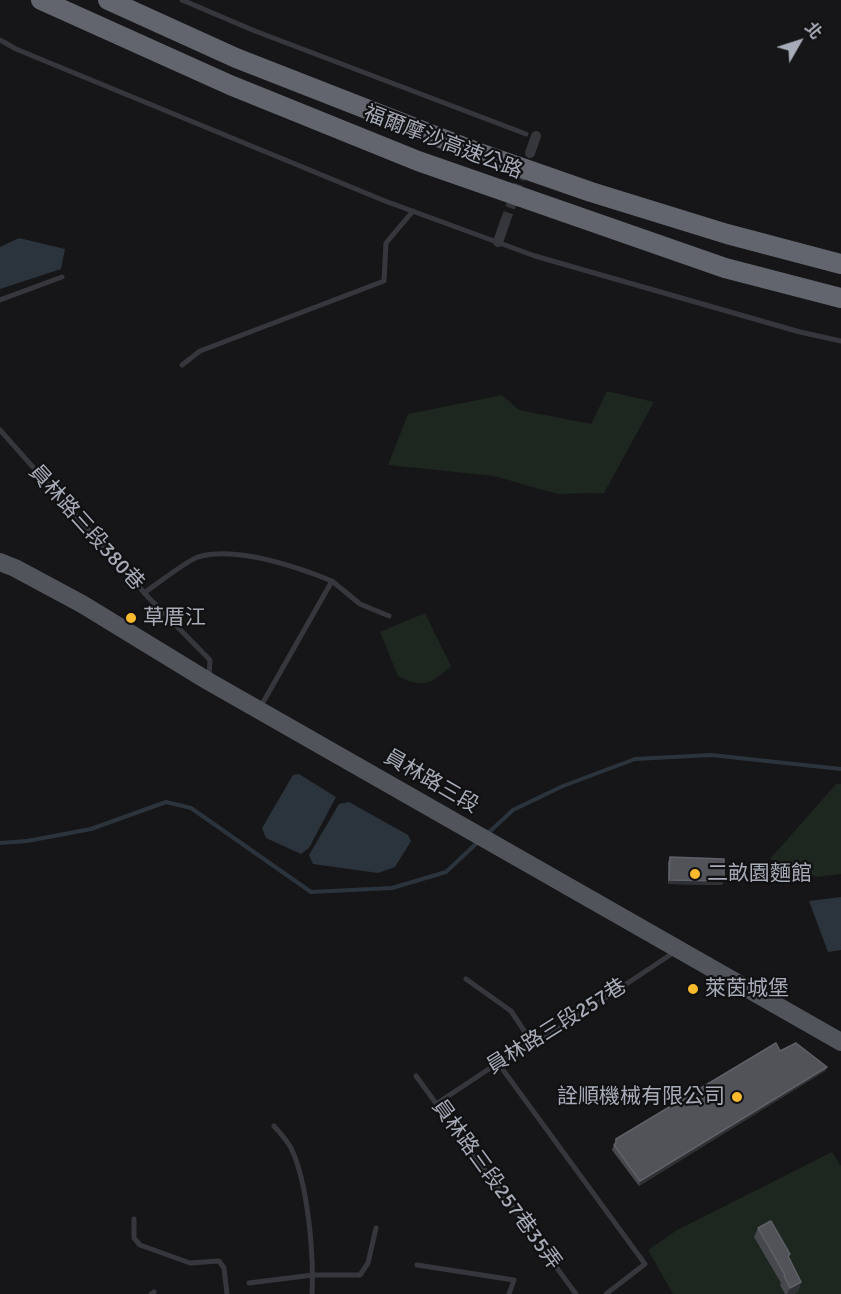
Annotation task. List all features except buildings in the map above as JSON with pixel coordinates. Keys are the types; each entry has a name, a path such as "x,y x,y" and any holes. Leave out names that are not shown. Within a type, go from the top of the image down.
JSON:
{"highway":[{"name":"福爾摩沙高速公路","path":"40,0 230,85 418,161 725,268 841,298"},
{"name":"福爾摩沙高速公路","path":"108,0 237,58 479,153 591,192 727,234 841,264"}],"main road":[{"name":"員林路三段","path":"0,562 82,604 208,681 841,1042"}],"street":[{"path":"531,135 531,153"},
{"path":"498,242 505,222"}],"lane":[{"path":"182,0 266,35 531,135"},
{"path":"0,39 15,49 413,211 535,256 800,332 841,341"},
{"path":"182,365 200,351 384,281 386,243 413,211"},
{"path":"0,300 62,277"},
{"name":"員林路三段380巷","path":"0,430 144,593 210,660 208,681"},
{"path":"144,593 196,557 219,554 257,558 296,567 332,581 360,604 389,616"},
{"path":"259,710 332,581"},
{"name":"員林路三段257巷","path":"436,1104 517,1053 531,1041 542,1040 677,950"},
{"path":"465,979 511,1011 531,1041"},
{"path":"498,1063 645,1264 606,1294"},
{"name":"員林路三段257巷35弄","path":"416,1076 576,1294"},
{"path":"274,1126 291,1147 304,1183 313,1275 312,1294"},
{"path":"134,1219 134,1238 140,1245 190,1263 219,1261 224,1268 226,1294"},
{"path":"249,1283 313,1275 360,1275 368,1263 376,1228"},
{"path":"417,1266 514,1280 509,1294"}],"shaded area":[{"path":"19,238 65,249 61,269 0,289 0,247"},
{"path":"607,391 654,402 604,493 557,494 494,476 388,465 408,414 502,395 519,410 591,424"},
{"path":"425,613 451,666 432,681 420,683 398,676 380,632"},
{"path":"299,774 336,797 309,848 301,854 266,838 262,828 293,775"},
{"path":"836,784 841,784 841,874 817,877 770,859"},
{"path":"349,802 408,835 411,841 395,867 378,873 313,864 309,855 339,804"},
{"path":"841,897 841,950 828,952 809,901"},
{"path":"832,1152 841,1166 841,1294 673,1294 648,1250 677,1230"}],"waterway":[{"path":"487,834 513,810 563,786 635,759 711,755 841,769"},
{"path":"0,843 27,841 91,829 166,802 191,808 311,892 392,888 446,872 479,841"}],"tunnel":[{"path":"505,222 525,166"}],"place":[{"name":"草厝江","path":"131,618"},
{"name":"二畝園麵館","path":"695,874"},
{"name":"萊茵城堡","path":"693,989"},
{"name":"詮順機械有限公司","path":"737,1097"}]}
